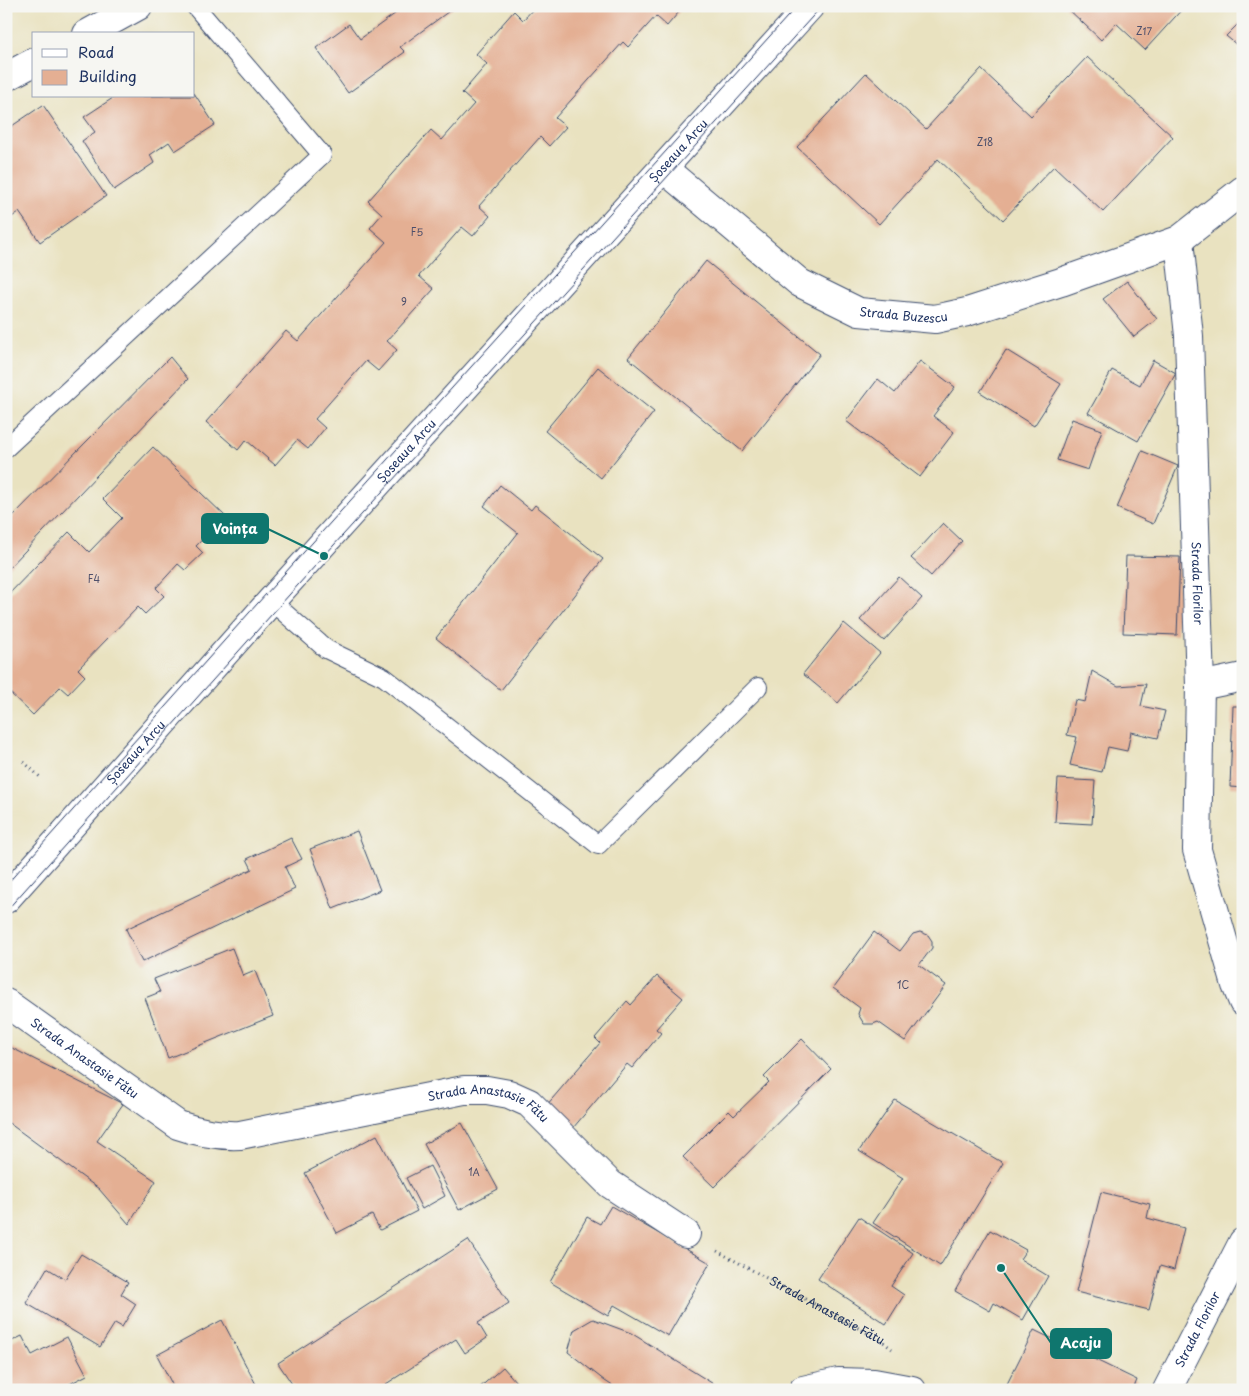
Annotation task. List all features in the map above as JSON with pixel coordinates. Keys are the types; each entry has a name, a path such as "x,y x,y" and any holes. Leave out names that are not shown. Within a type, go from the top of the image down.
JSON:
{"street":[{"path":"91,32 138,6"},
{"name":"Șoseaua Arcu","path":"6,899 271,601 810,6"},
{"path":"6,77 32,63"},
{"name":"Strada Buzescu","path":"664,169 800,283 859,312 935,319 967,312 1061,282 1179,240"},
{"path":"1179,240 1243,190"},
{"name":"Strada Florilor","path":"1179,240 1188,336 1200,686 1198,850 1236,985 1243,1002"},
{"path":"1200,686 1243,677"},
{"name":"Strada Anastasie Fătu","path":"6,1003 178,1126 197,1132 227,1136 240,1135 464,1090 487,1090 509,1094 530,1103 610,1184 686,1234"},
{"name":"Strada Florilor","path":"1167,1390 1243,1242"},
{"path":"803,1390 838,1382 874,1383 912,1390"}],"lane":[{"path":"6,448 322,155 195,6"},
{"path":"271,601 326,649 384,677 598,845 758,687"}],"path":[{"path":"24,762 41,778"},
{"name":"Strada Anastasie Fătu","path":"686,1234 882,1341 894,1351"}],"building":[{"path":"401,6 456,6 400,47 405,52 348,93 316,48 349,24 360,39 403,8"},
{"path":"536,6 684,6 667,26 656,16 628,47 623,42 555,118 566,127 549,146 540,137 479,206 490,216 473,236 462,227 419,276 434,289 387,341 397,350 378,371 366,361 315,419 325,428 308,449 297,440 275,465 246,440 238,450 206,422 286,331 298,341 386,242 370,228 382,214 368,201 431,130 442,140 474,104 462,93 487,64 476,54 514,11 523,20"},
{"path":"1065,6 1185,6 1145,50 1116,23 1101,40"},
{"path":"1243,19 1243,50 1226,36"},
{"path":"1087,57 1173,137 1103,212 1054,166 1003,220 938,159 879,224 797,147 866,73 926,129 981,69 1031,116"},
{"path":"195,95 215,125 175,151 169,142 150,155 154,163 114,190 82,141 95,132 84,117 113,98 195,98"},
{"path":"43,105 106,196 40,242 19,212 6,221 6,130"},
{"path":"706,261 820,354 742,451 628,358"},
{"path":"1127,281 1157,319 1134,337 1103,299"},
{"path":"1006,350 1061,384 1034,426 980,392"},
{"path":"170,357 188,379 6,571 6,523"},
{"path":"1153,360 1176,373 1138,441 1088,413 1112,370 1140,385"},
{"path":"920,361 955,387 933,416 954,432 920,477 846,421 878,379 895,393"},
{"path":"598,367 654,412 601,478 545,431"},
{"path":"1072,419 1102,430 1088,470 1057,460"},
{"path":"153,447 225,516 196,546 203,553 185,570 178,564 156,588 164,596 145,614 138,607 78,669 85,676 68,694 60,687 33,715 6,689 6,597 69,532 89,552 122,518 103,499"},
{"path":"1142,451 1178,466 1153,524 1117,508"},
{"path":"500,485 531,510 535,505 603,559 501,690 436,638 518,533 484,506"},
{"path":"943,523 962,541 931,576 911,558"},
{"path":"1126,556 1180,557 1177,635 1123,633"},
{"path":"899,577 922,598 884,641 860,620"},
{"path":"844,623 880,653 838,703 803,674"},
{"path":"1092,671 1118,686 1146,684 1141,706 1165,711 1158,738 1131,732 1127,751 1108,747 1102,772 1070,765 1077,737 1067,735 1075,700 1085,702"},
{"path":"1233,706 1243,706 1243,788 1230,787"},
{"path":"1058,779 1095,781 1092,824 1055,822"},
{"path":"357,831 380,890 333,909 310,849"},
{"path":"291,838 302,859 285,867 295,889 142,962 126,929 252,869 247,859"},
{"path":"874,932 900,951 913,934 920,932 928,935 932,941 932,948 919,965 946,985 905,1041 878,1022 864,1024 858,1014 860,1008 833,988"},
{"path":"232,948 243,976 255,971 273,1016 168,1058 145,998 160,992 154,979"},
{"path":"657,976 683,998 656,1029 661,1033 632,1068 627,1064 573,1128 546,1106 600,1043 595,1038 627,1001 631,1005"},
{"path":"802,1039 831,1069 714,1187 683,1157 729,1111 734,1116 769,1082 764,1077"},
{"path":"6,1045 123,1104 97,1141 156,1181 129,1224 99,1189 6,1121"},
{"path":"895,1100 1003,1163 940,1266 873,1223 903,1178 859,1151"},
{"path":"462,1123 498,1189 459,1210 424,1144"},
{"path":"377,1135 417,1211 380,1230 372,1215 337,1233 305,1173"},
{"path":"430,1166 445,1196 422,1209 406,1178"},
{"path":"1101,1192 1150,1204 1147,1218 1184,1228 1174,1270 1160,1266 1149,1310 1076,1292"},
{"path":"611,1206 710,1263 668,1336 614,1305 608,1316 550,1282 587,1217 600,1224"},
{"path":"859,1217 913,1253 891,1286 904,1295 886,1324 818,1279"},
{"path":"990,1230 1026,1250 1020,1259 1048,1276 1023,1320 994,1303 990,1311 955,1291"},
{"path":"468,1240 509,1303 478,1323 487,1338 465,1353 456,1339 386,1384 389,1390 296,1390 278,1363"},
{"path":"81,1254 128,1282 121,1294 136,1304 122,1327 115,1323 100,1347 26,1303 47,1268 65,1279"},
{"path":"593,1319 631,1333 715,1385 712,1390 619,1390 568,1352 574,1330"},
{"path":"222,1320 259,1390 175,1390 157,1355"},
{"path":"1034,1330 1137,1380 1133,1390 1004,1390"},
{"path":"22,1336 32,1355 67,1337 87,1375 58,1390 6,1390 6,1344"},
{"path":"503,1367 523,1390 477,1390"}],"tram line":[{"path":"6,885 797,6"},
{"path":"6,911 324,556 822,6"}],"place":[{"name":"Voința","path":"324,556"},
{"name":"Acaju","path":"1001,1268"}]}
